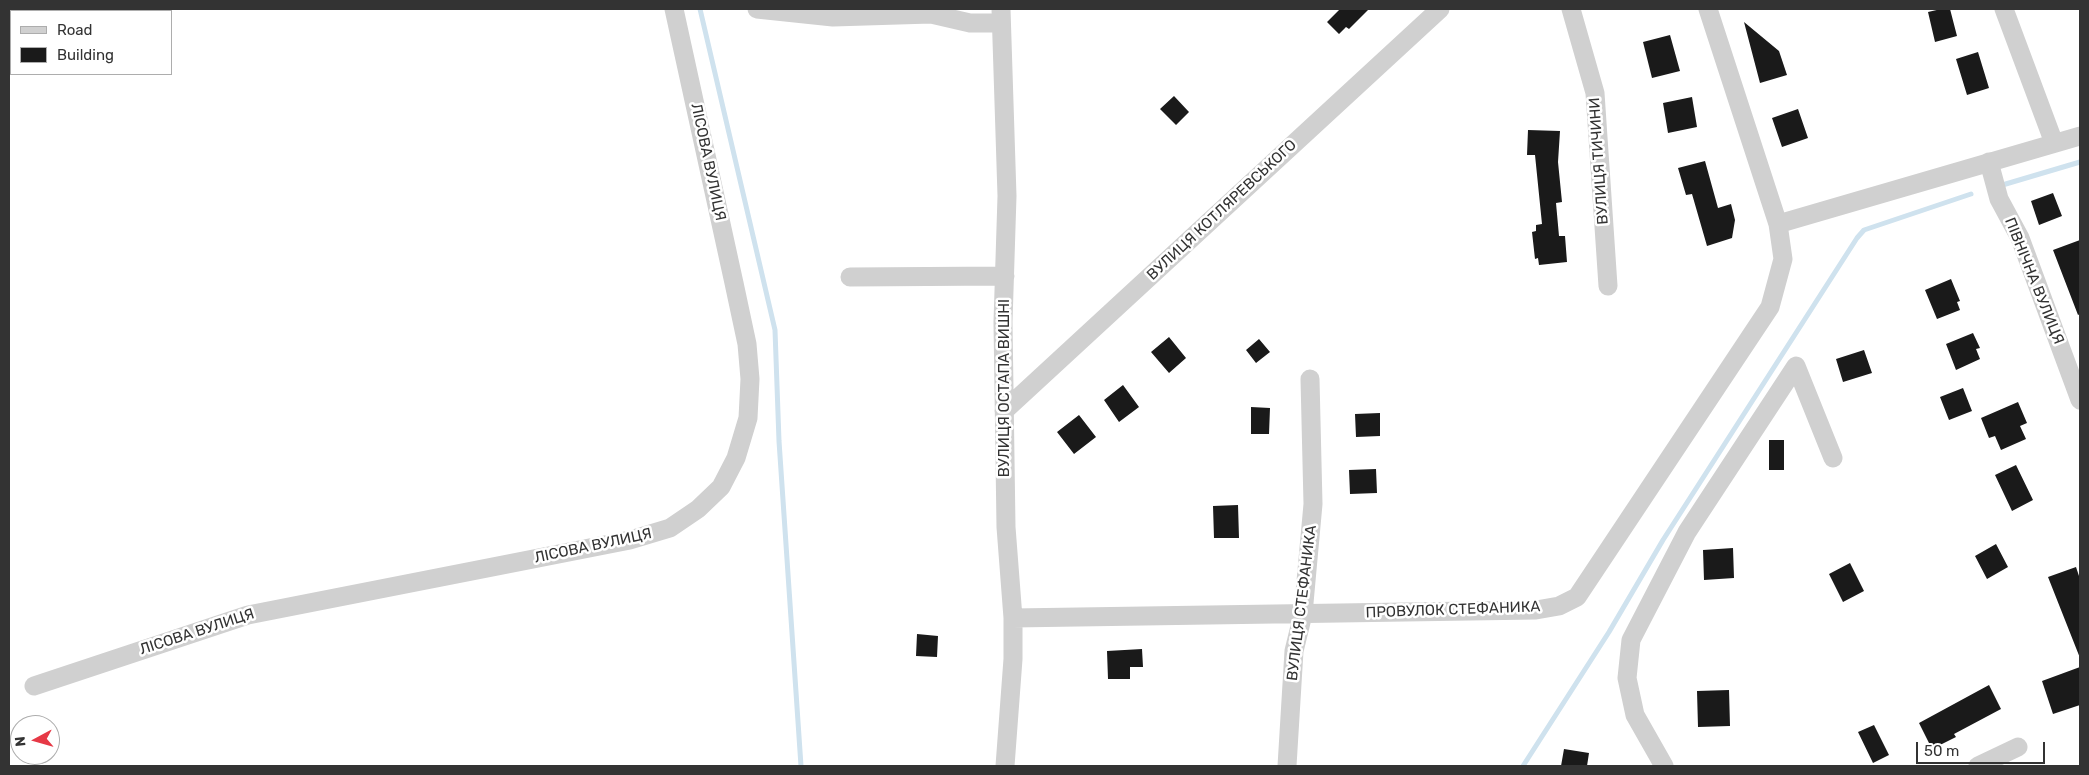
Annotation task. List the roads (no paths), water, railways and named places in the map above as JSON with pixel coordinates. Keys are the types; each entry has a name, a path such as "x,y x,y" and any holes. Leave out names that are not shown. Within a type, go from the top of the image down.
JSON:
{"street":[{"name":"ЛІСОВА ВУЛИЦЯ","path":"34,686 248,615 630,540 670,528 698,509 722,487 736,458 748,418 750,379 746,344 734,283 674,9"},
{"path":"757,9 833,17 931,14 970,23 1001,16"},
{"name":"ВУЛИЦЯ КОТЛЯРЕВСЬКОГО","path":"1004,411 1440,9"},
{"name":"ВУЛИЦЯ ТИЧИНИ","path":"1571,9 1595,93 1608,286"},
{"name":"ПРОВУЛОК СТЕФАНИКА","path":"1013,618 1536,610 1559,606 1577,597 1770,307 1783,259 1778,224 1708,9"},
{"path":"2004,9 2054,143"},
{"name":"ВУЛИЦЯ ОСТАПА ВИШНІ","path":"1001,16 1007,196 1004,411 1006,527 1013,618 1013,659 1005,766"},
{"path":"1778,224 2080,136"},
{"name":"ПІВНІЧНА ВУЛИЦЯ","path":"1989,162 1999,199 2020,238 2073,357 2080,400"},
{"path":"850,277 1005,276"},
{"path":"1664,766 1635,715 1627,678 1630,640 1687,532 1796,366 1833,458"},
{"name":"ВУЛИЦЯ СТЕФАНИКА","path":"1286,766 1294,651 1304,614 1313,504 1310,379"},
{"path":"1978,766 2018,747"}],"waterway":[{"path":"700,9 775,330 779,441 801,766"},
{"path":"1999,186 2080,162"},
{"path":"1523,766 1609,632 1663,540 1857,238 1864,230 1971,194"}]}
